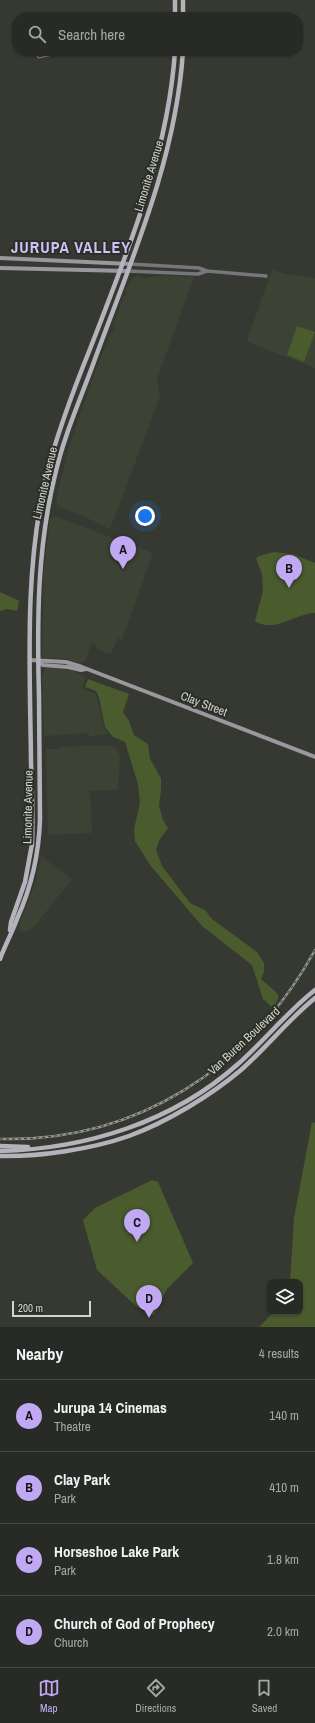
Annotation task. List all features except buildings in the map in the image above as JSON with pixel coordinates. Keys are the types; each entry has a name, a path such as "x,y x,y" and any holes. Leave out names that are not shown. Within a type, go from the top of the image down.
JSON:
{"main road":[{"path":"175,0 175,12"},
{"path":"183,0 184,12"},
{"name":"Limonite Avenue","path":"10,933 11,922 25,882 32,844 29,601 32,562 39,509 62,422 145,200 168,111 174,56"},
{"name":"Limonite Avenue","path":"0,959 10,933 17,920 30,882 39,841 38,609 39,571 46,516 55,474 70,426 155,196 175,115 182,56"},
{"path":"0,258 130,264"},
{"path":"0,268 127,271"},
{"name":"Clay Street","path":"30,660 66,662 315,758"},
{"path":"30,702 33,706 33,739 39,744"},
{"name":"Van Buren Boulevard","path":"0,1151 37,1149 77,1142 131,1128 156,1117 190,1099 222,1077 238,1064 315,990"},
{"name":"Van Buren Boulevard","path":"0,1156 50,1153 90,1146 128,1136 185,1108 242,1069 315,998"},
{"path":"128,1136 131,1128"},
{"path":"0,1146 32,1147 37,1149"}],"street":[{"path":"130,264 199,268 207,271 266,276"},
{"path":"127,271 198,274 207,271"}],"shaded area":[{"path":"272,270 286,274 315,278 315,368 250,343 247,340"},
{"path":"139,276 147,279 148,277 165,276 194,277 157,379 160,397 110,529 77,513 59,507 56,501 68,450 94,375 109,337 116,328 113,326 124,296 126,297 126,289 133,278"},
{"path":"54,516 153,553 122,640 118,638 111,654 96,649 97,645 92,643 85,661 80,663 61,658 45,658 42,654 44,567 50,519"},
{"path":"46,667 73,671 86,677 82,688 96,694 103,725 107,734 89,737 89,733 44,736 42,674"},
{"path":"108,745 117,749 120,757 118,790 90,791 92,833 48,835 46,749"},
{"path":"41,856 72,879 34,927 26,932 21,932 18,928 35,884"}],"green space":[{"path":"297,326 315,332 304,362 287,355"},
{"path":"274,552 293,554 315,563 315,613 300,616 278,624 270,625 255,621 263,591 262,574 256,558"},
{"path":"0,592 19,601 17,611 7,609 0,611"},
{"path":"88,679 129,694 123,712 129,721 134,735 148,744 150,759 161,778 159,806 163,820 168,828 160,839 156,850 162,866 190,903 205,910 212,919 257,952 264,963 264,972 261,979 278,994 278,999 273,1008 263,999 252,965 202,926 150,865 135,841 134,829 140,803 138,784 125,742 113,737 105,727 99,697 96,691 85,687"},
{"path":"312,1122 315,1123 315,1327 259,1327 271,1315 303,1315 303,1279 290,1279 294,1218"},
{"path":"152,1180 158,1182 193,1263 167,1289 154,1315 136,1306 97,1270 83,1220 95,1208"}],"waterway":[{"path":"37,56 38,58 48,56"}],"railway":[{"path":"0,1139 50,1137 98,1127 143,1112 184,1090 223,1062 258,1030 288,992 315,950"}],"place":[{"name":"Jurupa 14 Cinemas","path":"123,569"},
{"name":"Clay Park","path":"289,588"},
{"name":"Horseshoe Lake Park","path":"137,1242"},
{"name":"Church of God of Prophecy","path":"149,1318"}],"district":[{"name":"JURUPA VALLEY","path":"71,247"}]}
